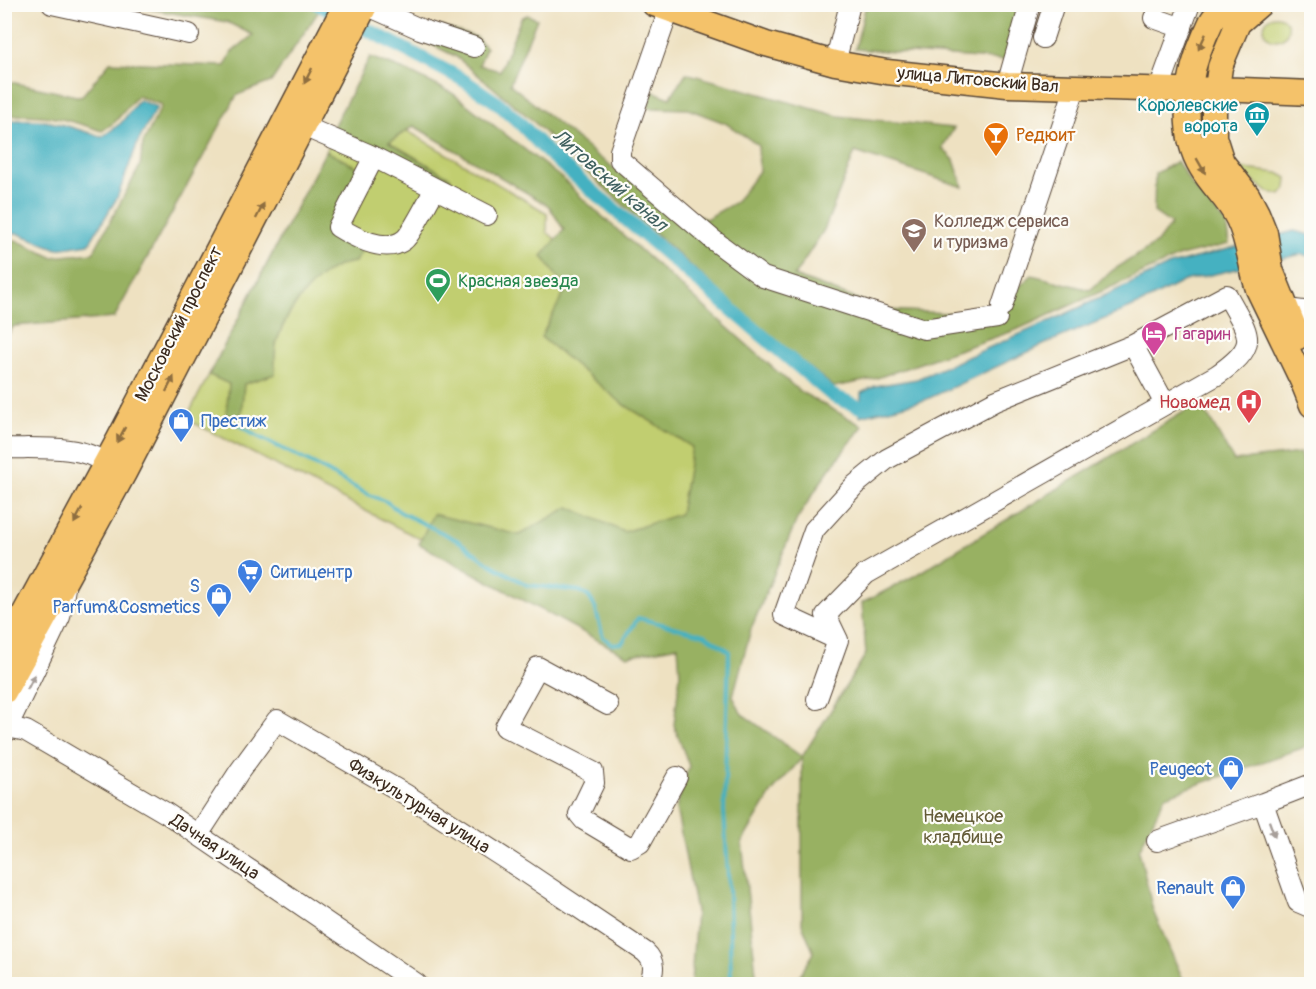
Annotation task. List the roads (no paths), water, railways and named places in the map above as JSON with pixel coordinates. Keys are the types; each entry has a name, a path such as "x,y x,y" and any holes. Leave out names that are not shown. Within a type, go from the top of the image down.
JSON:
{"main road":[{"path":"1231,4 1213,18 1197,52 1189,89 1190,140 1200,167 1255,235"},
{"path":"1260,4 1238,23 1220,67 1214,137 1222,162 1248,196 1257,213 1255,235 1262,272 1311,405"},
{"name":"улица Литовский Вал","path":"665,6 766,44 835,63 887,72 1007,85 1311,93"},
{"name":"Московский проспект","path":"4,693 67,581 303,126 353,14"},
{"name":"Московский проспект","path":"6,646 353,14"},
{"path":"1278,312 1311,366"}],"street":[{"path":"52,4 189,34"},
{"path":"835,63 850,4"},
{"path":"1007,85 1030,4"},
{"path":"1043,38 1054,4"},
{"path":"1159,89 1190,4"},
{"path":"665,6 620,151 620,160 712,239 763,277 924,329 999,312 1075,88"},
{"path":"353,14 420,29 474,47"},
{"path":"1154,18 1182,28"},
{"path":"303,126 374,157 487,215"},
{"path":"374,157 338,227 354,236 380,245 405,240 435,189"},
{"path":"818,699 838,640 826,615 866,574 1217,375 1238,360 1247,347 1246,330 1227,295 1133,345 995,400 887,459 855,485 814,531 784,615 838,640"},
{"path":"1246,330 1278,312 1311,312"},
{"path":"1133,345 1165,404"},
{"path":"4,448 29,449 87,463 106,464"},
{"name":"Московский проспект","path":"6,729 60,617 67,581"},
{"path":"608,705 538,667 505,727 593,772 594,783 579,814 584,820 631,848 640,843 677,777"},
{"name":"Физкультурная улица","path":"198,835 239,772 277,720 405,794 524,870 645,952 651,957 654,965 649,984"},
{"name":"Дачная улица","path":"6,729 26,731 166,813 417,984"},
{"path":"1156,841 1311,784"},
{"path":"1263,803 1298,902 1311,908"}],"water":[{"path":"139,100 157,107 138,142 117,198 89,244 57,249 17,233 5,235 5,122 42,121 102,137 121,123"},
{"path":"1294,231 1311,235 1311,257 1302,254 1184,281 1140,304 1054,340 925,400 860,416 861,393 875,386 917,379 1059,317 1170,265"}],"waterway":[{"name":"Литовский канал","path":"318,4 460,78 499,104 548,153 833,396 860,407"},
{"path":"237,423 253,434 457,540 490,564 527,585 580,591 589,597 595,607 603,637 612,644 622,643 638,618 705,635 729,651 724,811 729,890 731,984"}],"place":[{"name":"Королевские ворота","path":"1257,138"},
{"name":"Редюит","path":"996,158"},
{"name":"Колледж сервиса и туризма","path":"914,254"},
{"name":"Красная звезда","path":"438,304"},
{"name":"Гагарин","path":"1154,357"},
{"name":"Новомед","path":"1249,425"},
{"name":"Престиж","path":"181,444"},
{"name":"Ситицентр","path":"250,595"},
{"name":"S Parfum&Cosmetics","path":"219,619"},
{"name":"Peugeot","path":"1231,792"},
{"name":"Renault","path":"1233,911"}],"park label":[{"name":"Немецкое кладбище","path":"963,826"}]}
